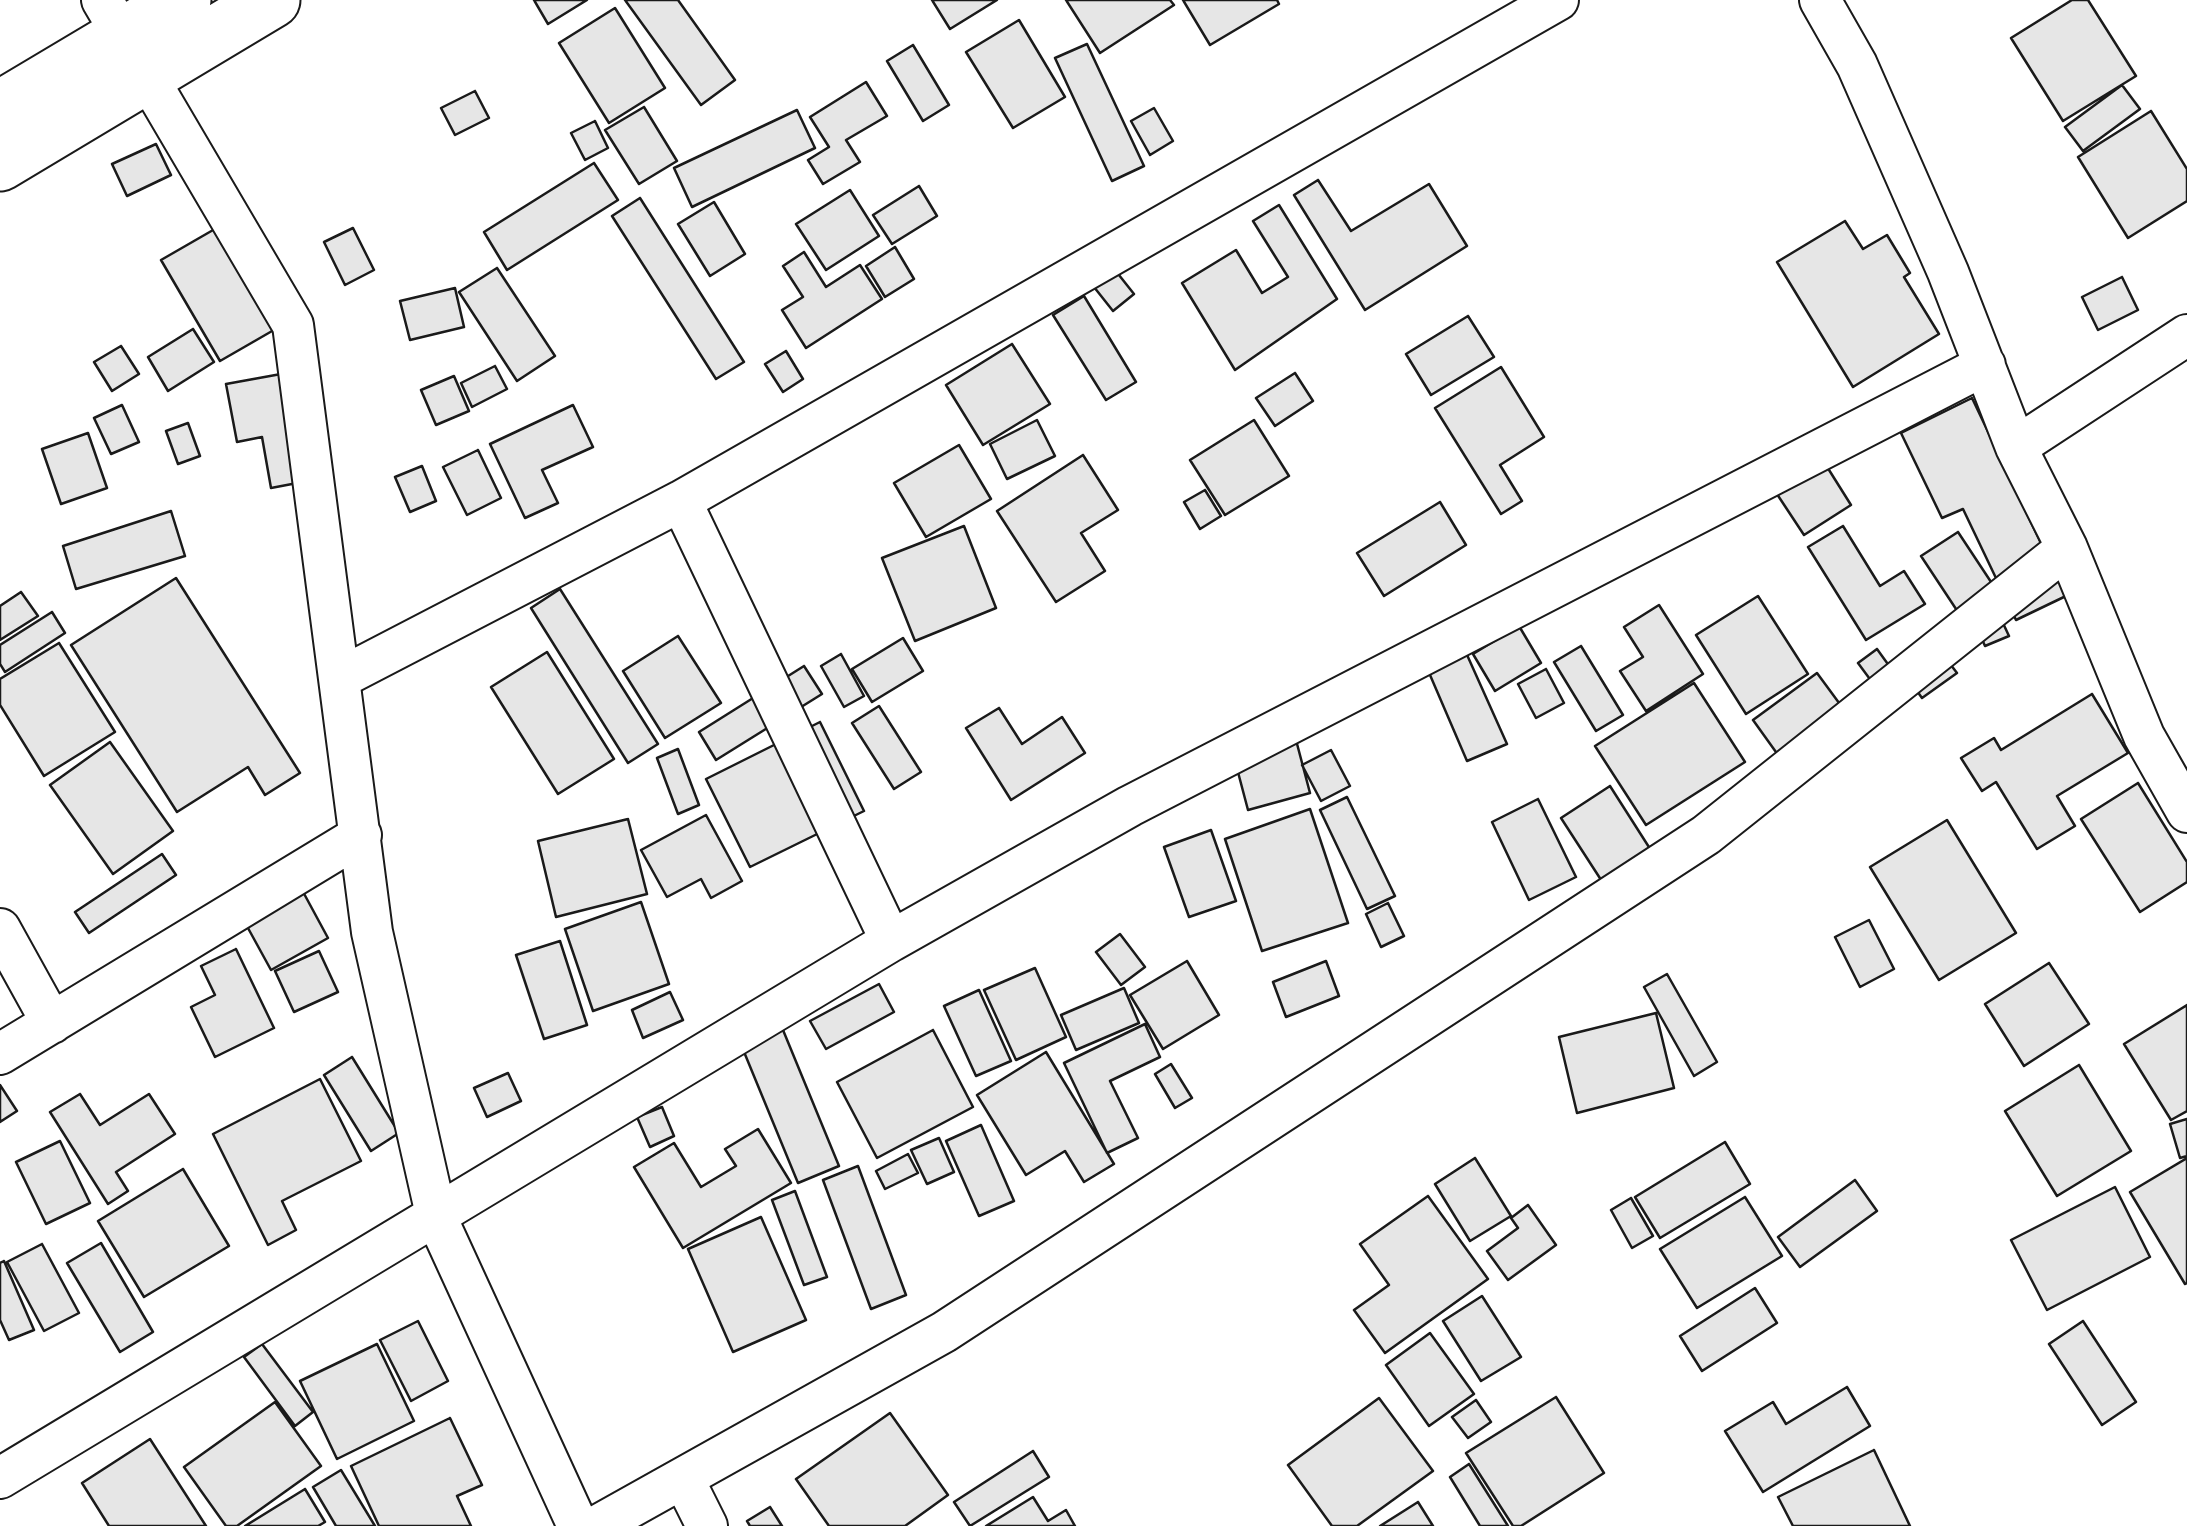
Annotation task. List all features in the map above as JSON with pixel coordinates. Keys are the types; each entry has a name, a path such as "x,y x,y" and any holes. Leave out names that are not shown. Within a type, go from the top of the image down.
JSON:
{"main road":[{"path":"0,109 183,0"},
{"path":"0,163 125,36 272,0"}],"street":[{"path":"342,676 681,502 1558,0"},
{"path":"1820,0 1857,65 2016,447 2066,548 2144,736 2187,812"},
{"path":"125,36 293,324 342,676 372,932 437,1219 578,1526"},
{"path":"2016,447 2187,335"},
{"path":"0,1478 437,1219 892,941 1130,806 1984,365"},
{"path":"681,502 892,941"},
{"path":"596,1526 944,1332 1706,834 2066,548"},
{"path":"0,1054 361,835"},
{"path":"0,930 52,1023"},
{"path":"684,1478 707,1526"}],"building":[{"path":"534,0 587,0 548,24"},
{"path":"625,0 678,0 735,80 701,105"},
{"path":"932,0 997,0 950,29"},
{"path":"1066,0 1170,0 1174,5 1100,53"},
{"path":"1183,0 1277,0 1279,4 1210,45"},
{"path":"2072,0 2088,0 2136,76 2063,121 2011,38"},
{"path":"615,8 665,88 609,123 559,43"},
{"path":"1019,20 1065,97 1013,128 966,52"},
{"path":"1087,44 1144,166 1112,181 1055,58"},
{"path":"913,45 949,105 923,121 887,61"},
{"path":"866,82 887,116 846,140 860,162 823,184 808,160 829,147 810,117"},
{"path":"2122,85 2140,109 2083,151 2065,127"},
{"path":"475,91 489,118 455,135 441,108"},
{"path":"644,107 677,161 639,184 605,130"},
{"path":"1154,108 1173,141 1150,155 1131,121"},
{"path":"797,110 815,148 692,207 674,168"},
{"path":"2151,111 2187,169 2187,201 2128,238 2078,157"},
{"path":"595,121 608,148 585,160 571,133"},
{"path":"156,144 171,175 127,196 112,164"},
{"path":"594,163 618,200 507,270 484,232"},
{"path":"1318,180 1351,231 1429,184 1467,246 1365,310 1294,195"},
{"path":"919,186 937,216 892,244 873,215"},
{"path":"850,190 879,236 826,270 796,224"},
{"path":"640,198 744,362 716,379 612,216"},
{"path":"714,202 745,254 710,276 678,224"},
{"path":"1279,205 1337,299 1235,370 1182,283 1236,250 1262,293 1288,277 1253,221"},
{"path":"1845,221 1863,249 1887,235 1910,273 1904,277 1939,334 1853,387 1777,262"},
{"path":"227,222 286,323 220,361 161,260"},
{"path":"353,228 374,270 345,285 324,242"},
{"path":"895,247 914,279 885,297 866,266"},
{"path":"804,252 826,287 860,265 882,299 806,348 782,310 803,297 783,266"},
{"path":"497,268 555,356 517,381 459,292"},
{"path":"1115,270 1134,294 1113,311 1094,287"},
{"path":"2122,277 2138,310 2098,330 2082,297"},
{"path":"455,288 464,327 410,340 400,301"},
{"path":"1084,296 1136,382 1106,400 1053,315"},
{"path":"1468,316 1494,357 1431,395 1406,354"},
{"path":"193,329 214,362 168,391 148,357"},
{"path":"1012,344 1050,404 983,445 946,385"},
{"path":"121,346 139,374 112,391 94,362"},
{"path":"786,351 803,379 783,392 765,364"},
{"path":"495,366 507,389 472,407 461,383"},
{"path":"1501,367 1544,437 1500,465 1522,501 1501,514 1435,408"},
{"path":"292,372 313,480 271,488 262,437 237,442 226,384"},
{"path":"1295,373 1313,401 1275,426 1256,398"},
{"path":"454,376 469,411 436,425 421,390"},
{"path":"1972,398 2066,596 2016,620 1963,509 1942,518 1901,433"},
{"path":"122,405 139,442 111,454 94,418"},
{"path":"573,405 593,447 542,470 558,503 525,518 490,444"},
{"path":"1037,420 1055,456 1007,479 990,444"},
{"path":"1254,420 1289,476 1225,515 1190,460"},
{"path":"188,423 200,456 178,464 166,431"},
{"path":"88,433 107,488 61,504 42,449"},
{"path":"959,445 991,499 926,537 894,483"},
{"path":"478,450 501,498 467,515 443,467"},
{"path":"1819,454 1851,505 1804,535 1771,485"},
{"path":"1083,455 1118,510 1081,533 1105,571 1056,602 997,511"},
{"path":"422,466 436,501 410,512 395,477"},
{"path":"1205,490 1221,516 1200,529 1184,502"},
{"path":"1440,502 1466,545 1384,596 1357,553"},
{"path":"171,511 185,556 76,589 63,546"},
{"path":"964,526 996,608 915,641 882,558"},
{"path":"1843,526 1880,586 1904,571 1925,604 1866,640 1808,547"},
{"path":"1958,532 1995,588 1958,612 1921,556"},
{"path":"176,578 300,773 265,795 248,767 177,812 71,645"},
{"path":"560,589 658,744 628,763 531,608"},
{"path":"21,592 38,616 0,640 0,606"},
{"path":"1758,596 1808,674 1746,714 1696,635"},
{"path":"1659,605 1703,674 1646,711 1620,671 1643,657 1624,627"},
{"path":"1995,606 2009,636 1985,646 1972,617"},
{"path":"52,612 65,633 5,672 0,664 0,645"},
{"path":"1519,626 1541,663 1495,691 1473,654"},
{"path":"678,636 721,703 665,738 623,671"},
{"path":"1459,637 1507,744 1467,761 1421,654"},
{"path":"903,638 923,671 872,702 852,669"},
{"path":"59,643 115,732 44,776 0,705 0,679"},
{"path":"1581,646 1623,715 1596,731 1554,662"},
{"path":"1877,649 1908,692 1889,705 1858,663"},
{"path":"547,652 614,759 558,794 491,687"},
{"path":"1941,652 1957,673 1922,698 1907,677"},
{"path":"841,654 864,696 844,707 821,666"},
{"path":"804,666 822,694 716,760 699,732"},
{"path":"1546,669 1564,703 1536,718 1518,684"},
{"path":"1817,673 1856,726 1791,773 1753,720"},
{"path":"1694,683 1745,762 1646,825 1595,746"},
{"path":"2092,694 2128,753 2057,796 2075,826 2037,849 1996,782 1982,791 1961,758 1994,738 2001,750"},
{"path":"879,706 921,772 894,789 852,723"},
{"path":"999,708 1022,744 1062,717 1085,753 1011,800 966,728"},
{"path":"820,722 864,811 750,867 706,779"},
{"path":"1296,740 1310,793 1248,810 1234,757"},
{"path":"110,742 173,831 113,874 50,785"},
{"path":"678,749 699,805 678,814 657,758"},
{"path":"1331,750 1350,786 1321,801 1302,765"},
{"path":"2138,783 2187,862 2187,882 2140,912 2081,819"},
{"path":"1610,786 1654,855 1605,886 1561,818"},
{"path":"1347,797 1395,896 1367,909 1320,810"},
{"path":"1538,799 1576,877 1529,900 1492,822"},
{"path":"1310,809 1348,923 1262,951 1225,839"},
{"path":"706,815 742,881 711,898 701,879 667,897 641,850"},
{"path":"628,819 647,894 556,917 538,841"},
{"path":"1947,820 2016,933 1939,980 1870,867"},
{"path":"1211,830 1236,901 1189,917 1164,847"},
{"path":"162,854 176,875 89,933 75,912"},
{"path":"295,877 328,938 271,970 237,908"},
{"path":"641,902 669,984 593,1011 565,929"},
{"path":"1388,903 1404,936 1381,947 1366,914"},
{"path":"1869,920 1894,969 1860,987 1835,937"},
{"path":"1120,934 1145,967 1121,985 1096,952"},
{"path":"560,941 587,1025 544,1039 516,955"},
{"path":"236,949 274,1028 215,1057 191,1007 215,995 201,966"},
{"path":"319,951 338,992 294,1012 275,971"},
{"path":"1187,961 1219,1015 1163,1049 1130,995"},
{"path":"1326,961 1339,996 1286,1017 1273,982"},
{"path":"2049,963 2089,1024 2024,1066 1985,1004"},
{"path":"1035,968 1066,1037 1016,1060 984,990"},
{"path":"1667,974 1717,1062 1694,1076 1644,987"},
{"path":"879,984 894,1012 826,1049 810,1021"},
{"path":"1124,988 1139,1023 1076,1050 1061,1015"},
{"path":"979,990 1011,1061 976,1076 944,1006"},
{"path":"670,992 683,1020 643,1038 632,1010"},
{"path":"2187,1005 2187,1111 2171,1120 2124,1044"},
{"path":"1656,1013 1674,1088 1577,1113 1559,1037"},
{"path":"1145,1024 1160,1057 1110,1081 1138,1138 1107,1153 1064,1063"},
{"path":"783,1030 839,1166 798,1183 742,1047"},
{"path":"933,1030 973,1107 877,1158 837,1082"},
{"path":"1046,1052 1114,1164 1084,1182 1065,1151 1026,1175 977,1095"},
{"path":"352,1057 399,1133 371,1151 324,1075"},
{"path":"1171,1064 1192,1098 1175,1108 1155,1074"},
{"path":"2079,1065 2131,1151 2057,1196 2005,1111"},
{"path":"508,1073 521,1101 487,1117 474,1088"},
{"path":"320,1079 361,1161 282,1201 296,1230 268,1245 213,1134"},
{"path":"0,1085 17,1111 0,1122"},
{"path":"80,1094 100,1125 149,1094 175,1134 116,1172 128,1191 108,1204 50,1112"},
{"path":"662,1107 674,1136 650,1147 637,1117"},
{"path":"2187,1119 2187,1156 2180,1158 2170,1124"},
{"path":"981,1125 1014,1201 979,1216 946,1141"},
{"path":"758,1129 791,1183 683,1248 634,1167 674,1143 701,1187 736,1166 725,1149"},
{"path":"939,1138 954,1172 927,1184 911,1150"},
{"path":"60,1141 90,1203 46,1224 16,1162"},
{"path":"1725,1142 1750,1184 1660,1238 1635,1197"},
{"path":"908,1154 918,1173 885,1189 876,1171"},
{"path":"1475,1158 1511,1216 1470,1241 1435,1184"},
{"path":"2187,1158 2187,1283 2185,1284 2130,1192"},
{"path":"858,1166 906,1295 871,1309 823,1180"},
{"path":"183,1169 229,1246 144,1297 98,1221"},
{"path":"1855,1180 1877,1211 1800,1267 1778,1237"},
{"path":"2115,1187 2150,1257 2047,1310 2011,1240"},
{"path":"795,1191 827,1277 804,1285 772,1200"},
{"path":"1428,1196 1488,1279 1385,1353 1354,1310 1389,1285 1360,1244"},
{"path":"1745,1197 1782,1256 1697,1308 1660,1249"},
{"path":"1631,1198 1653,1236 1632,1248 1611,1210"},
{"path":"1528,1205 1556,1245 1508,1280 1487,1251 1518,1228 1511,1218"},
{"path":"761,1217 806,1320 733,1352 688,1249"},
{"path":"101,1243 153,1332 120,1352 67,1263"},
{"path":"42,1244 79,1313 44,1331 7,1262"},
{"path":"4,1261 34,1330 9,1340 0,1320 0,1263"},
{"path":"1755,1288 1777,1323 1702,1371 1680,1336"},
{"path":"1482,1296 1521,1357 1481,1381 1443,1321"},
{"path":"418,1321 448,1381 411,1401 380,1340"},
{"path":"2083,1321 2136,1402 2102,1425 2049,1344"},
{"path":"1430,1333 1474,1394 1429,1426 1386,1365"},
{"path":"262,1344 313,1412 295,1426 244,1357"},
{"path":"377,1344 414,1421 337,1459 300,1381"},
{"path":"1847,1387 1870,1426 1763,1492 1725,1431 1773,1402 1786,1424"},
{"path":"1556,1397 1604,1473 1521,1526 1513,1526 1466,1453"},
{"path":"1379,1398 1433,1471 1357,1526 1332,1526 1288,1465"},
{"path":"1476,1400 1491,1422 1468,1438 1452,1417"},
{"path":"275,1402 321,1466 237,1526 226,1526 184,1467"},
{"path":"890,1413 948,1495 905,1526 829,1526 796,1479"},
{"path":"450,1418 482,1485 457,1496 471,1526 379,1526 351,1466"},
{"path":"150,1439 206,1526 109,1526 82,1483"},
{"path":"1874,1450 1910,1526 1793,1526 1778,1497"},
{"path":"1033,1451 1049,1477 970,1526 954,1502"},
{"path":"1469,1464 1508,1526 1480,1526 1450,1477"},
{"path":"341,1470 375,1526 336,1526 313,1487"},
{"path":"305,1489 325,1522 318,1526 245,1526"},
{"path":"1033,1497 1048,1521 1066,1510 1075,1526 986,1526"},
{"path":"1418,1502 1433,1526 1380,1526"},
{"path":"770,1507 782,1526 750,1526 747,1521"}]}
